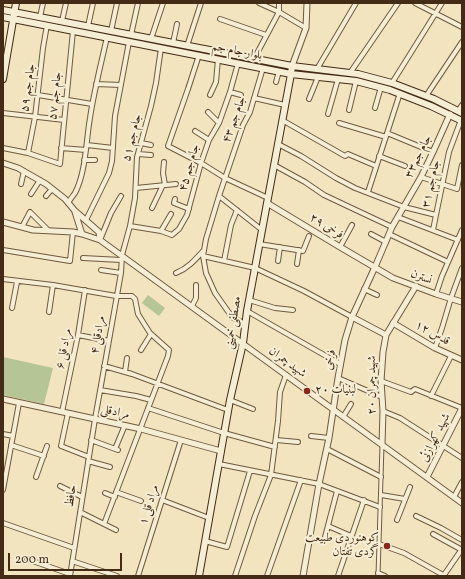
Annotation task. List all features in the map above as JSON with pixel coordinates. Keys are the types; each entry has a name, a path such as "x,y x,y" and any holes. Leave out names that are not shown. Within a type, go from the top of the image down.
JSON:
{"main road":[{"path":"3,79 16,3"},
{"name":"بلوار جام جم","path":"3,10 47,25 73,31 291,74 356,81 390,90 462,120"},
{"name":"بلوار جام جم","path":"3,17 15,15 40,17 292,66 358,74 392,83 426,96 460,112"},
{"name":"مصطفی خمینی","path":"199,576 228,410 243,343 247,311 292,66"},
{"path":"390,90 392,83"}],"street":[{"path":"40,17 43,3"},
{"path":"62,21 66,3"},
{"path":"88,26 93,3"},
{"path":"111,31 117,3"},
{"path":"131,35 138,3"},
{"path":"151,39 163,3"},
{"path":"187,46 201,3"},
{"path":"259,3 306,28"},
{"path":"254,59 278,12 280,3"},
{"path":"292,66 306,28 307,3"},
{"path":"317,69 356,3"},
{"path":"350,73 398,3"},
{"path":"415,3 462,27"},
{"path":"392,83 442,3"},
{"path":"220,19 266,35"},
{"path":"173,43 177,24"},
{"name":"جام جم ۵۹","path":"28,153 35,117 47,25"},
{"name":"جام جم ۵۷","path":"28,153 60,164 73,31"},
{"path":"68,203 75,192 81,177 92,104 107,37"},
{"path":"86,220 109,173 112,161 115,116 129,42"},
{"path":"426,96 462,42"},
{"name":"جام جم ۵۱","path":"122,258 135,198 138,154 152,106 161,48"},
{"path":"199,55 168,146 267,200"},
{"path":"210,95 216,82 218,59"},
{"name":"جام جم ۴۵","path":"130,226 161,231 172,235 179,229 187,215 201,163 209,140 219,123 238,63"},
{"name":"جام جم ۴۳","path":"203,256 206,239 219,196 243,125 250,112 263,68"},
{"path":"276,82 279,71"},
{"path":"309,99 318,77"},
{"path":"328,114 338,79"},
{"path":"349,110 356,81"},
{"path":"96,84 121,86"},
{"path":"375,108 381,87"},
{"path":"230,92 241,94"},
{"path":"368,192 400,94"},
{"path":"38,95 92,104"},
{"path":"254,98 285,104"},
{"path":"460,112 462,105"},
{"path":"208,112 219,123"},
{"path":"3,113 64,120"},
{"name":"جام جم۳۳","path":"404,207 433,152 450,114"},
{"path":"282,120 345,156 348,154 376,166"},
{"name":"جام جم ۳۱","path":"433,230 449,152 462,120"},
{"path":"339,123 386,135 433,152"},
{"path":"195,131 209,140"},
{"path":"141,143 152,145"},
{"path":"87,144 113,148"},
{"path":"278,144 355,188 404,207 436,215"},
{"path":"3,148 28,153"},
{"path":"61,148 86,150"},
{"path":"138,154 151,155"},
{"path":"379,156 405,166"},
{"path":"84,160 95,160"},
{"path":"152,208 164,185 164,162"},
{"name":"شهید چمران","path":"4,163 18,168 40,180 52,189 98,232 100,240"},
{"path":"274,165 305,182 324,195 392,227"},
{"path":"420,177 457,189 462,165"},
{"path":"21,184 24,172"},
{"path":"31,194 40,180"},
{"path":"136,188 176,184"},
{"path":"46,196 52,189"},
{"path":"100,240 111,213 121,196"},
{"path":"219,196 262,230"},
{"path":"175,199 174,203 189,209"},
{"name":"فرخی ۲۹","path":"267,200 340,247 375,267"},
{"name":"فرخی","path":"302,576 327,449 345,340 352,317 364,289 392,227 404,207"},
{"path":"224,261 231,225 236,210"},
{"path":"75,211 82,234"},
{"path":"22,227 30,212 48,230"},
{"path":"161,231 171,214"},
{"path":"398,217 458,240"},
{"name":"شهید چمران","path":"3,222 33,230 73,232 100,240 122,258 192,306 462,503"},
{"path":"340,247 352,225"},
{"path":"436,294 462,230"},
{"path":"3,250 70,261 73,232"},
{"path":"371,234 386,242"},
{"path":"389,234 448,262"},
{"path":"259,244 303,251 309,236"},
{"path":"278,261 280,247"},
{"path":"176,273 184,270 194,262 204,250"},
{"path":"297,264 299,250"},
{"path":"245,324 232,317 215,293 206,274 203,256 255,268 304,291 386,335"},
{"path":"83,258 122,258"},
{"name":"مرادقلی ۴","path":"95,419 122,258"},
{"name":"نسترن","path":"375,267 393,278 462,302"},
{"path":"435,348 462,268"},
{"path":"101,270 120,273"},
{"path":"3,280 53,285 116,296 132,296 135,299 138,314 150,334 169,350 104,524"},
{"path":"12,308 17,282"},
{"path":"49,312 53,285"},
{"path":"192,306 196,298 196,285"},
{"name":"شهید چمران ۲۰","path":"382,445 384,411 381,381 386,335 416,286"},
{"path":"364,289 377,295"},
{"name":"مراد قلی ۶","path":"62,412 78,335 85,290"},
{"path":"249,300 275,308 293,310"},
{"path":"247,311 340,364"},
{"name":"قدس ۱۲","path":"393,323 435,348 462,360"},
{"path":"141,350 150,334"},
{"path":"78,335 108,341"},
{"path":"431,396 451,356"},
{"path":"125,372 127,358"},
{"path":"104,366 125,372 228,410"},
{"path":"235,576 255,516 271,475 280,392 286,375"},
{"path":"338,378 382,397"},
{"path":"381,381 411,392 415,389 462,408"},
{"path":"100,390 151,400"},
{"name":"مرادقلی","path":"3,399 141,428 221,451"},
{"path":"230,400 253,409"},
{"path":"3,490 5,466 13,436 19,403"},
{"path":"344,417 351,404"},
{"path":"148,408 224,433 275,447"},
{"name":"شهید کهرازئی","path":"427,477 462,408"},
{"path":"384,411 400,418 462,458"},
{"path":"68,413 62,446 88,459 110,467"},
{"name":"حافظ","path":"70,575 95,419"},
{"path":"91,440 116,450 124,425"},
{"path":"3,434 13,436"},
{"path":"311,436 329,438"},
{"name":"مراد قلی ۱","path":"138,576 181,440"},
{"path":"276,440 298,442"},
{"path":"11,445 44,456"},
{"path":"382,445 378,574 385,576"},
{"path":"36,477 47,446"},
{"path":"327,449 381,478"},
{"path":"218,464 319,484 380,507"},
{"path":"205,541 227,546 250,470"},
{"path":"267,576 301,480"},
{"path":"454,497 462,482"},
{"path":"60,486 82,498"},
{"path":"397,520 410,487"},
{"path":"325,537 337,490"},
{"path":"116,492 141,501"},
{"path":"105,493 114,497"},
{"path":"380,495 405,499"},
{"path":"162,500 209,518"},
{"path":"338,576 364,500"},
{"path":"80,512 116,530"},
{"path":"416,516 462,540"},
{"path":"3,523 74,548"},
{"path":"328,526 351,536"},
{"path":"379,544 404,553 444,576 462,550 434,534"},
{"path":"27,559 70,575"},
{"path":"72,561 117,576"},
{"path":"101,576 102,571"}],"green space":[{"path":"148,295 165,308 159,316 142,303"},
{"path":"3,357 53,368 44,404 3,395"}],"place":[{"name":"لبنیات ۲۰","path":"307,391"},
{"name":"کوهنوردی طبیعت گردی تفتان","path":"387,546"}]}
